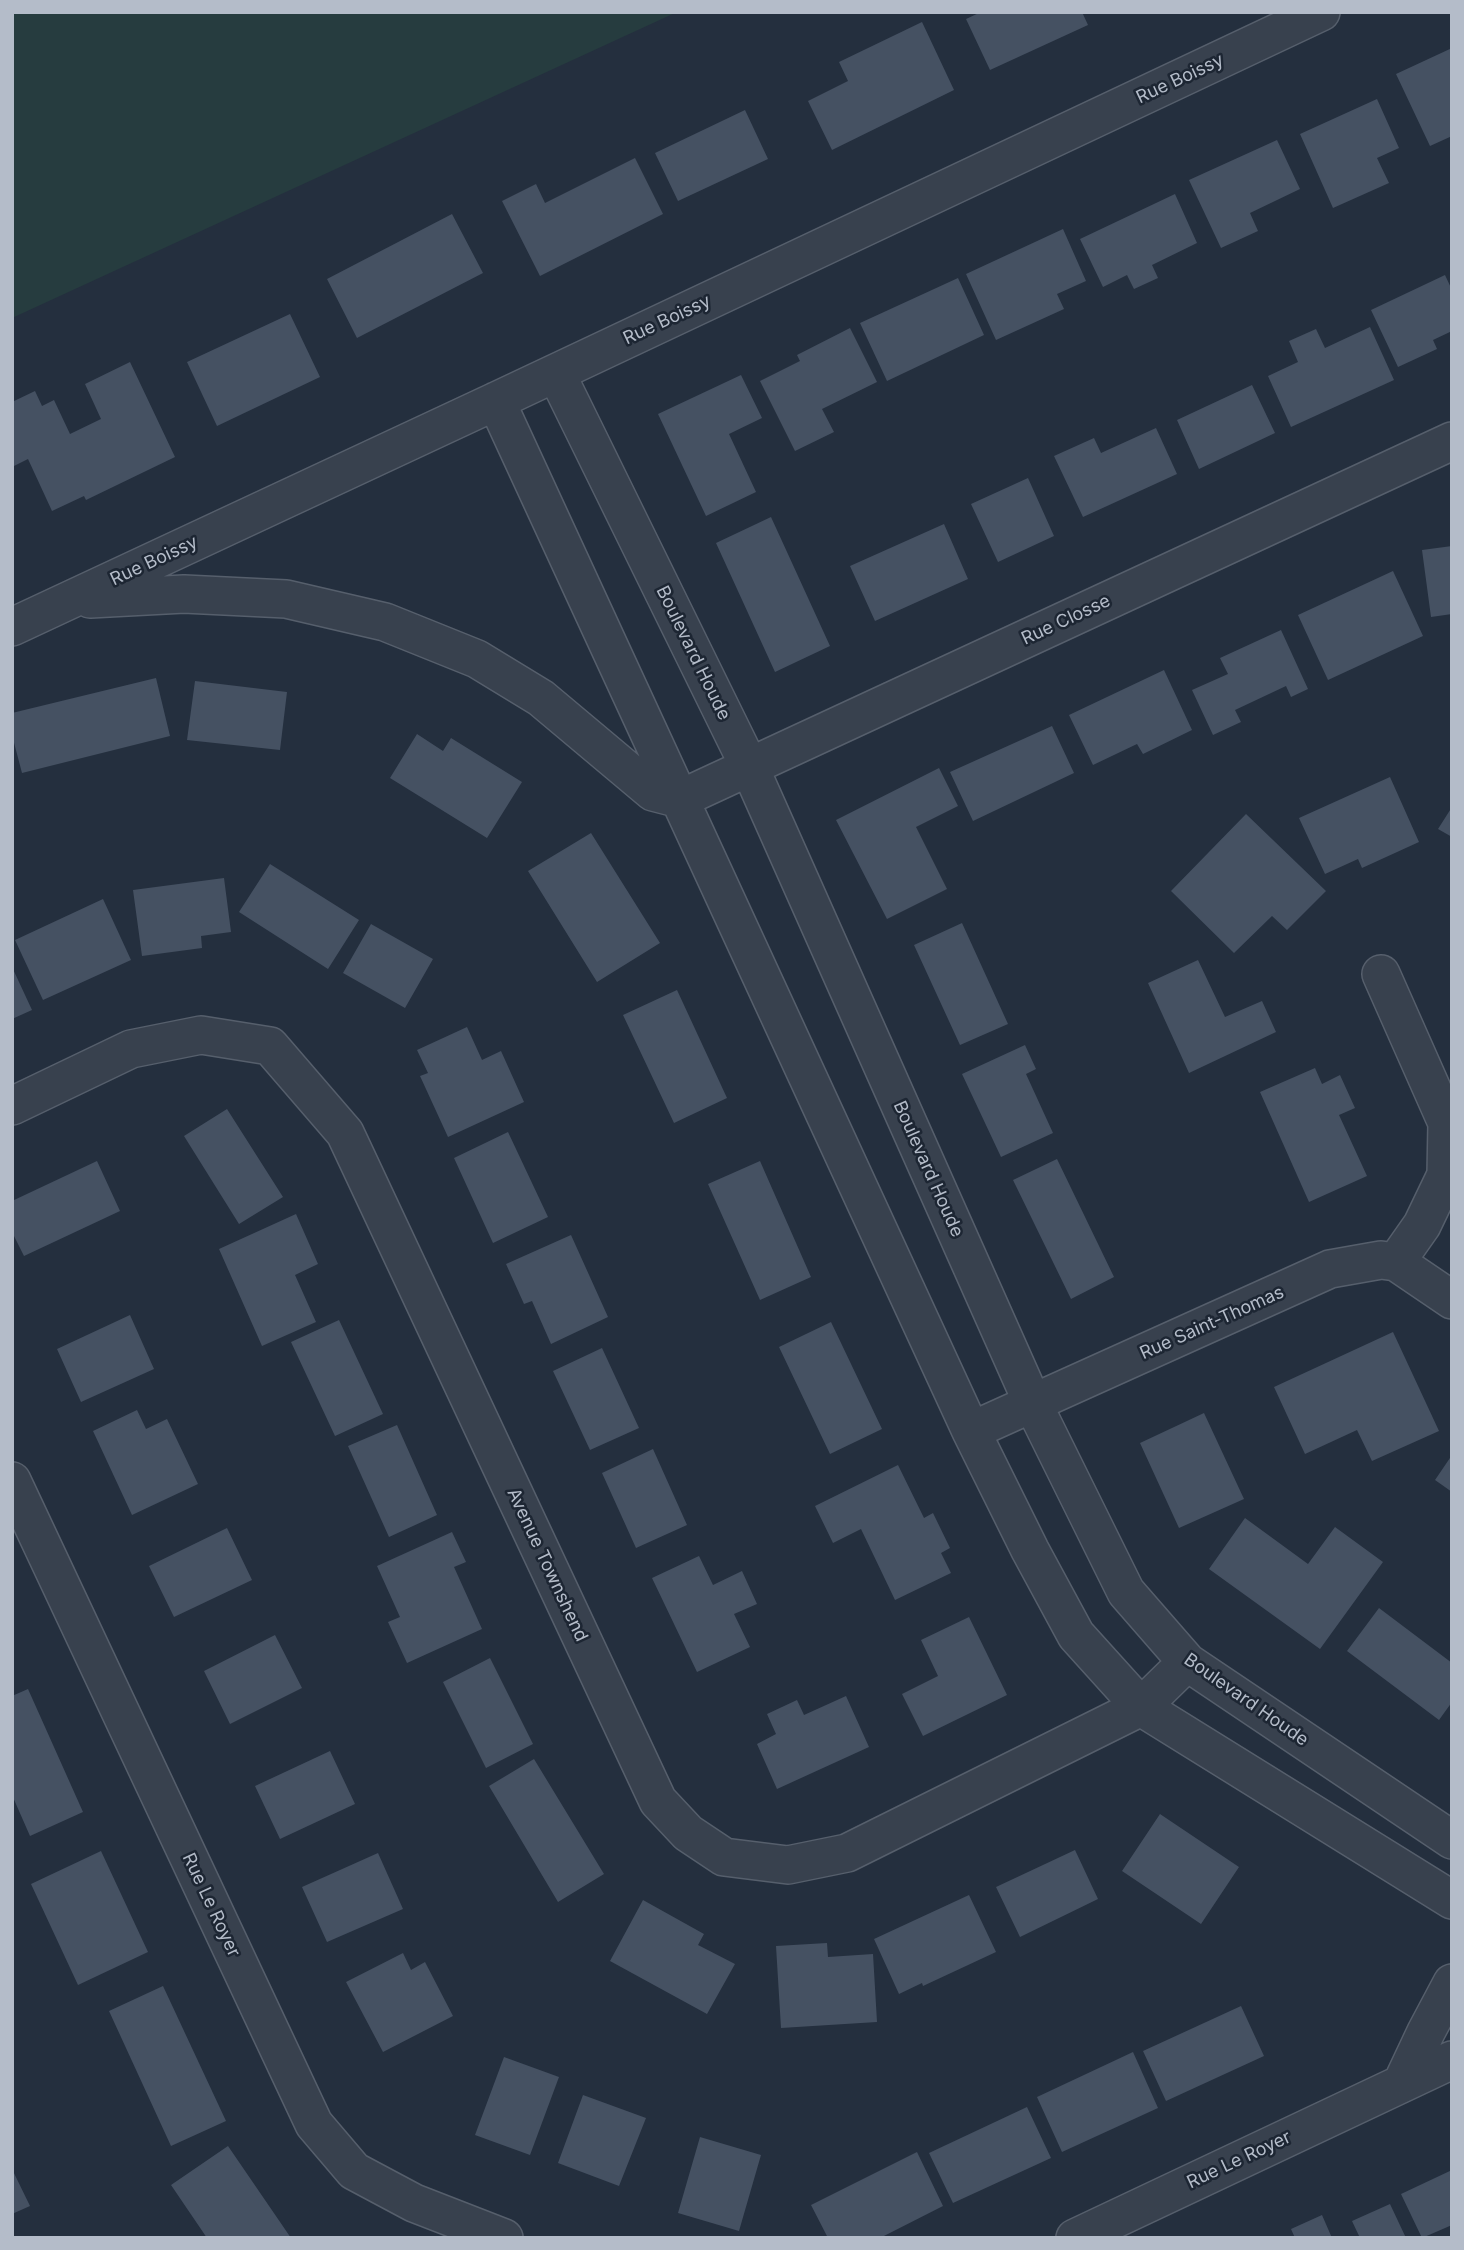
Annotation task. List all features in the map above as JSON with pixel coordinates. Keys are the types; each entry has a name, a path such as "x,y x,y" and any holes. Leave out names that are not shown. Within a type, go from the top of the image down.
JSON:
{"street":[{"name":"Rue Boissy","path":"12,627 1321,12"},
{"name":"Boulevard Houde","path":"555,373 749,766 1032,1404 1126,1592 1187,1662 1452,1840"},
{"path":"496,401 971,1431 1076,1636 1141,1707 1452,1900"},
{"name":"Rue Closse","path":"680,799 1452,441"},
{"path":"71,600 184,594 286,599 385,622 477,659 541,698 653,792 680,799"},
{"path":"1381,974 1447,1123 1446,1175 1422,1225 1396,1262 1452,1300"},
{"name":"Avenue Townshend","path":"12,1106 131,1049 201,1035 270,1046 345,1133 658,1801 688,1833 724,1857 788,1865 846,1853 1141,1707 1187,1662"},
{"name":"Rue Saint-Thomas","path":"971,1431 1330,1269 1381,1260 1396,1262"},
{"name":"Rue Le Royer","path":"12,1481 314,2124 354,2171 414,2203 504,2238"},
{"path":"1402,2083 1452,1983"},
{"name":"Rue Le Royer","path":"1075,2238 1452,2060"}],"green space":[{"path":"12,12 677,12 12,318"}],"building":[{"path":"981,12 1082,12 1088,25 990,70 966,19"},
{"path":"922,22 954,90 832,150 808,101 848,81 839,62"},
{"path":"1452,48 1452,136 1430,146 1396,74"},
{"path":"1377,99 1399,148 1377,158 1389,183 1333,208 1300,134"},
{"path":"745,110 768,159 678,201 655,153"},
{"path":"1277,140 1300,189 1250,213 1258,231 1221,248 1189,180"},
{"path":"635,158 663,214 540,276 502,201 536,184 545,203"},
{"path":"1175,194 1197,243 1152,265 1158,278 1134,289 1127,275 1103,287 1080,239"},
{"path":"452,214 483,273 357,338 327,279"},
{"path":"1063,229 1086,281 1057,294 1064,309 996,340 966,274"},
{"path":"1445,275 1452,290 1452,331 1433,340 1437,349 1398,367 1371,310"},
{"path":"958,278 984,335 887,381 860,323"},
{"path":"290,314 320,377 217,426 187,362"},
{"path":"1370,327 1394,380 1291,427 1268,376 1298,362 1289,341 1316,329 1325,348"},
{"path":"850,328 877,382 822,409 834,432 795,451 760,381 800,361 797,355"},
{"path":"130,362 175,457 86,500 84,496 52,511 28,459 12,467 12,402 35,391 42,406 54,400 70,434 101,419 85,384"},
{"path":"741,375 762,418 729,434 756,492 706,516 658,414"},
{"path":"1252,385 1275,433 1199,469 1177,420"},
{"path":"1156,428 1177,474 1083,517 1054,456 1094,438 1101,453"},
{"path":"1028,478 1054,536 998,562 971,504"},
{"path":"771,517 830,646 775,672 716,543"},
{"path":"944,524 968,579 875,621 850,566"},
{"path":"1452,546 1452,614 1431,617 1422,550"},
{"path":"1393,571 1423,636 1328,680 1298,615"},
{"path":"1281,630 1308,689 1291,697 1286,686 1235,710 1241,722 1213,735 1192,690 1228,674 1220,658"},
{"path":"1164,670 1192,730 1143,754 1137,744 1093,765 1069,715"},
{"path":"156,678 170,736 22,773 12,735 12,713"},
{"path":"195,681 287,692 280,750 187,740"},
{"path":"1052,726 1074,773 973,821 950,772"},
{"path":"417,734 443,751 451,738 522,782 487,838 390,778"},
{"path":"939,768 958,806 916,827 947,889 887,919 836,820"},
{"path":"1390,777 1419,842 1362,868 1358,859 1325,874 1299,818"},
{"path":"1452,807 1452,837 1438,829"},
{"path":"1246,814 1326,891 1287,930 1272,916 1234,953 1171,891"},
{"path":"591,833 660,943 597,982 528,871"},
{"path":"270,864 359,920 328,969 239,912"},
{"path":"224,878 231,932 201,936 202,948 142,956 133,890"},
{"path":"103,899 131,960 43,1000 15,940"},
{"path":"962,923 1008,1024 960,1045 914,945"},
{"path":"371,924 433,959 405,1008 343,973"},
{"path":"1198,960 1225,1017 1262,1001 1276,1032 1189,1073 1148,983"},
{"path":"12,967 32,1010 12,1019"},
{"path":"677,990 727,1098 674,1123 623,1015"},
{"path":"467,1027 482,1060 501,1051 524,1102 448,1137 420,1076 428,1073 417,1050"},
{"path":"1025,1045 1036,1069 1026,1074 1053,1133 1001,1157 962,1074"},
{"path":"1315,1068 1322,1084 1340,1075 1355,1108 1339,1115 1367,1176 1309,1202 1260,1092"},
{"path":"227,1109 283,1197 239,1224 184,1136"},
{"path":"508,1132 548,1217 493,1243 454,1158"},
{"path":"1057,1159 1114,1277 1071,1299 1013,1180"},
{"path":"97,1161 120,1211 24,1256 12,1232 12,1201"},
{"path":"760,1161 811,1277 760,1300 708,1184"},
{"path":"296,1214 318,1264 295,1275 316,1322 262,1346 219,1249"},
{"path":"571,1235 608,1317 551,1344 532,1301 524,1304 506,1264"},
{"path":"130,1315 154,1369 81,1402 57,1349"},
{"path":"339,1320 383,1414 335,1436 291,1342"},
{"path":"831,1322 882,1429 830,1454 779,1347"},
{"path":"1393,1332 1439,1431 1372,1461 1357,1430 1305,1454 1274,1387"},
{"path":"602,1348 639,1428 590,1450 553,1371"},
{"path":"137,1410 146,1429 167,1419 198,1484 132,1515 93,1431"},
{"path":"1204,1413 1244,1499 1179,1528 1140,1443"},
{"path":"397,1425 437,1515 389,1537 348,1446"},
{"path":"653,1449 687,1525 636,1548 602,1473"},
{"path":"1452,1455 1452,1492 1435,1480"},
{"path":"898,1465 924,1518 933,1513 950,1548 941,1553 951,1573 895,1600 861,1529 833,1543 815,1506"},
{"path":"1245,1518 1308,1564 1335,1527 1383,1562 1320,1649 1209,1569"},
{"path":"227,1528 252,1580 174,1617 149,1566"},
{"path":"452,1532 466,1562 454,1567 482,1629 407,1663 388,1622 400,1617 377,1566"},
{"path":"699,1556 713,1585 742,1571 757,1604 734,1614 750,1647 697,1672 652,1578"},
{"path":"1379,1608 1452,1663 1452,1702 1439,1720 1347,1651"},
{"path":"969,1617 1007,1695 923,1736 902,1694 938,1676 921,1640"},
{"path":"275,1635 302,1688 230,1724 204,1671"},
{"path":"490,1658 533,1744 486,1768 443,1682"},
{"path":"28,1689 83,1812 30,1836 12,1795 12,1696"},
{"path":"846,1696 869,1747 777,1789 757,1744 776,1734 767,1714 797,1700 804,1715"},
{"path":"330,1751 355,1804 280,1839 255,1786"},
{"path":"534,1759 604,1874 558,1902 489,1786"},
{"path":"1160,1814 1239,1867 1201,1924 1122,1871"},
{"path":"1075,1850 1098,1899 1020,1937 996,1887"},
{"path":"101,1851 148,1952 78,1985 31,1884"},
{"path":"378,1853 403,1909 327,1942 302,1887"},
{"path":"969,1895 996,1952 923,1986 922,1983 899,1994 874,1939"},
{"path":"643,1900 704,1934 698,1945 735,1964 707,2014 610,1961"},
{"path":"827,1943 828,1957 873,1954 877,2022 781,2028 776,1946"},
{"path":"403,1953 411,1970 425,1962 453,2016 383,2052 346,1982"},
{"path":"163,1986 226,2121 171,2146 109,2011"},
{"path":"1241,2006 1264,2056 1166,2101 1143,2051"},
{"path":"1133,2052 1158,2108 1062,2152 1037,2097"},
{"path":"504,2057 559,2077 530,2155 475,2135"},
{"path":"583,2095 646,2118 619,2186 558,2163"},
{"path":"1027,2107 1051,2158 953,2203 929,2153"},
{"path":"700,2137 761,2155 739,2231 678,2213"},
{"path":"228,2146 291,2238 207,2238 171,2185"},
{"path":"917,2152 943,2206 880,2238 828,2238 811,2205"},
{"path":"12,2169 30,2206 12,2214"},
{"path":"1452,2170 1452,2225 1422,2238 1401,2194"},
{"path":"1390,2204 1406,2238 1360,2238 1352,2221"},
{"path":"1322,2215 1332,2238 1295,2238 1291,2229"}]}
